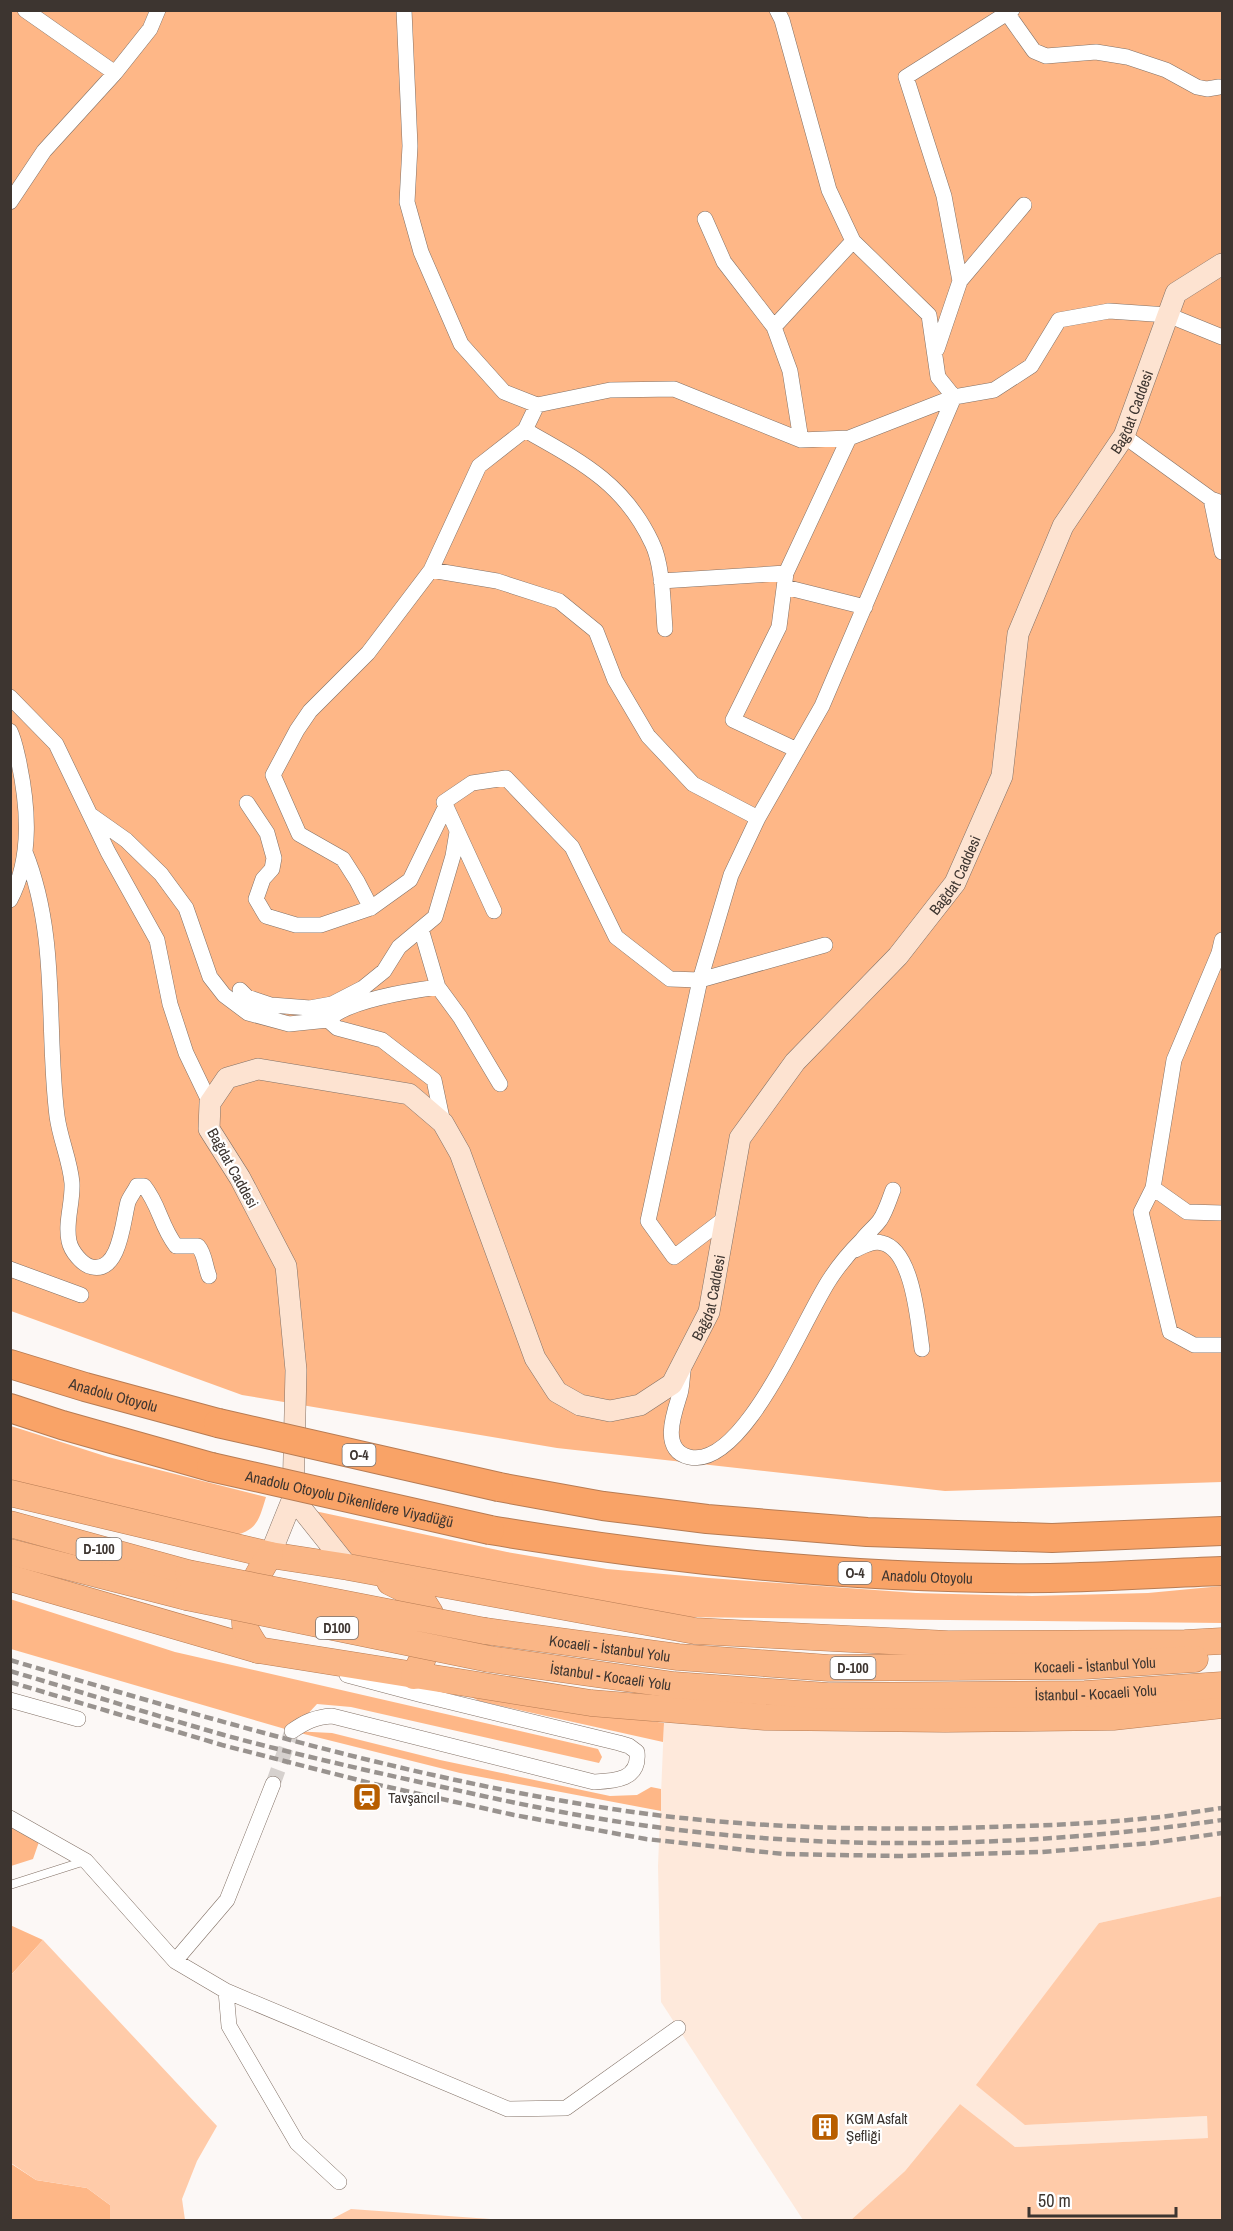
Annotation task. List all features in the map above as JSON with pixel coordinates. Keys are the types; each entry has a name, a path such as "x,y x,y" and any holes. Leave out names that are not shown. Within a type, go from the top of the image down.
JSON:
{"highway":[{"name":"Anadolu Otoyolu","path":"10,1364 218,1423 499,1488 603,1506 867,1532 1052,1538 1222,1531"},
{"name":"Anadolu Otoyolu Dikenlidere Viyadüğü","path":"10,1408 211,1467 490,1530"},
{"path":"10,1493 270,1555 348,1567 695,1631 948,1644 1222,1641"},
{"name":"Kocaeli - İstanbul Yolu","path":"10,1524 187,1585 485,1631 678,1657 829,1668 1084,1666 1222,1657"},
{"name":"Anadolu Otoyolu","path":"490,1530 600,1549 710,1562 877,1574 1050,1578 1222,1571"},
{"name":"İstanbul - Kocaeli Yolu","path":"10,1552 187,1585 489,1659 674,1685 828,1696 1085,1694 1222,1685"},
{"path":"258,1650 247,1632 244,1618 256,1577 270,1555"},
{"path":"348,1567 403,1587 420,1597 430,1613 418,1686"},
{"path":"10,1578 258,1650 418,1686 765,1717 945,1719 1113,1717 1222,1705"}],"main road":[{"name":"Bağdat Caddesi","path":"293,1498 296,1370 286,1266 240,1178 208,1129 210,1102 227,1077 258,1069 409,1094 443,1123 460,1153 535,1358 557,1392 580,1405 610,1411 640,1405 672,1384 708,1312 740,1138 795,1062 897,956 955,883 1002,776 1018,634 1063,526 1125,436 1176,293 1222,264"},
{"path":"270,1555 293,1498 348,1567"}],"street":[{"path":"25,10 115,73"},
{"path":"10,202 44,151 115,73 150,29 158,10"},
{"path":"404,10 410,146 406,202 421,252 461,344 504,392 537,405 610,390 674,388 801,440 849,438 954,397 994,390 1031,366 1059,320 1108,311 1168,315 1222,337"},
{"path":"777,10 782,20 829,190 853,241 929,315 938,376 954,397"},
{"path":"960,281 944,196 906,77 1010,12 1034,51 1046,56 1096,52 1126,57 1166,70 1197,87 1207,89 1218,87"},
{"path":"936,352 960,281 1024,205"},
{"path":"705,219 724,262 774,327 790,371 801,440"},
{"path":"774,327 853,241"},
{"path":"724,1219 674,1257 648,1221 700,980 731,874 758,818 822,706 954,397"},
{"path":"370,908 343,859 299,834 273,775 310,711 368,653 431,570 479,466 525,430 537,405"},
{"path":"525,430 583,463 622,495 653,544 661,581 666,629"},
{"path":"1125,436 1216,501 1222,552"},
{"path":"797,750 733,720 779,627 785,580 849,438"},
{"path":"431,570 497,581 559,601 596,631 615,680 648,736 693,784 758,818"},
{"path":"661,581 785,580 865,607"},
{"path":"10,697 56,744 108,852 157,940 170,1004 186,1053 210,1102"},
{"path":"10,731 22,776 27,826 25,852 15,891 10,900"},
{"path":"494,911 444,802 472,783 506,778 572,847 616,937 670,979 700,980 825,945"},
{"path":"247,803 267,833 274,858 272,869 263,879 255,899 266,916 296,925 321,925 370,908 410,880 446,806"},
{"path":"90,814 126,840 161,874 186,908 210,976 224,995 248,1013 289,1024 328,1020 337,1011 390,995 438,987"},
{"path":"240,990 248,998 271,1005 310,1008 332,1004 363,988 384,970 399,947 435,917 453,856 457,832"},
{"path":"25,852 35,876 43,913 49,966 57,1118 72,1179 73,1199 68,1228 69,1244 80,1260 90,1267 97,1268 111,1260 120,1244 129,1200 137,1186 144,1186 154,1199 165,1231 176,1246 198,1246 203,1252 209,1276"},
{"path":"421,929 438,987 460,1017 500,1084"},
{"path":"1222,940 1220,953 1174,1060 1153,1188 1141,1212 1170,1332 1194,1345 1222,1345"},
{"path":"328,1020 337,1028 382,1040 434,1080 443,1123"},
{"path":"1153,1188 1187,1212 1222,1213"},
{"path":"686,1357 680,1392 672,1419 671,1435 675,1447 683,1455 695,1458 707,1456 728,1445 756,1411 829,1279 880,1220 893,1190"},
{"path":"850,1252 880,1242 894,1247 906,1266 922,1348"},
{"path":"10,1269 81,1295"},
{"path":"292,1731 317,1717 332,1716 594,1782 612,1782 630,1775 638,1762 637,1752 629,1746 418,1686"},
{"path":"10,1700 78,1719"},
{"path":"175,1960 227,1899 273,1784"},
{"path":"10,1818 86,1861 175,1960 226,1991 508,2109 566,2108 678,2028"},
{"path":"226,1991 229,2026 297,2143 339,2182"}],"lane":[{"path":"10,1885 86,1861"}],"shaded area":[{"path":"11,11 1222,11 1222,1482 945,1491 557,1448 242,1395 11,1311"},
{"path":"11,1426 108,1457 266,1497 261,1513 251,1529 228,1537 11,1485"},
{"path":"310,1510 507,1552 607,1569 709,1578 916,1593 1032,1596 1148,1593 1222,1586 1222,1623 682,1617 350,1554"},
{"path":"10,1599 175,1652 598,1749 602,1757 599,1763 351,1707 317,1704 292,1731 11,1649"},
{"path":"462,1692 664,1723 663,1742 479,1701"},
{"path":"1222,1715 1222,1896 1099,1923 1026,2125 1207,2116 1209,2138 1015,2147 960,2104 905,2171 851,2220 803,2220 661,2002 658,1866 664,1723 956,1730"},
{"path":"292,1731 332,1733 440,1760 610,1796 637,1795 651,1787 661,1789 661,1811 460,1773"},
{"path":"11,1822 40,1839 33,1859 11,1866"},
{"path":"1222,1896 1222,2220 851,2220 905,2171 960,2104 1015,2147 1208,2138 1207,2116 1025,2125 976,2085 1099,1923"},
{"path":"10,1925 43,1940 11,1975 10,1975"},
{"path":"43,1940 217,2126 197,2161 182,2199 185,2220 110,2220 110,2205 87,2188 36,2180 11,2163 11,1975"},
{"path":"10,2163 36,2180 87,2188 110,2205 110,2220 11,2220"},
{"path":"351,2209 504,2220 330,2220"}],"tunnel":[{"path":"273,1784 292,1731"}],"railway":[{"path":"10,1660 247,1728 406,1769 567,1802 648,1814 763,1825 918,1829 1101,1822 1222,1808"},
{"path":"10,1671 197,1727 308,1756 522,1804 648,1826 791,1840 935,1843 1080,1836 1222,1820"},
{"path":"10,1682 222,1745 370,1783 514,1815 646,1839 783,1854 899,1856 1042,1852 1152,1843 1222,1833"}],"place":[{"name":"Tavşancıl","path":"367,1797"},
{"name":"KGM Asfalt Şefliği","path":"825,2127"}]}
